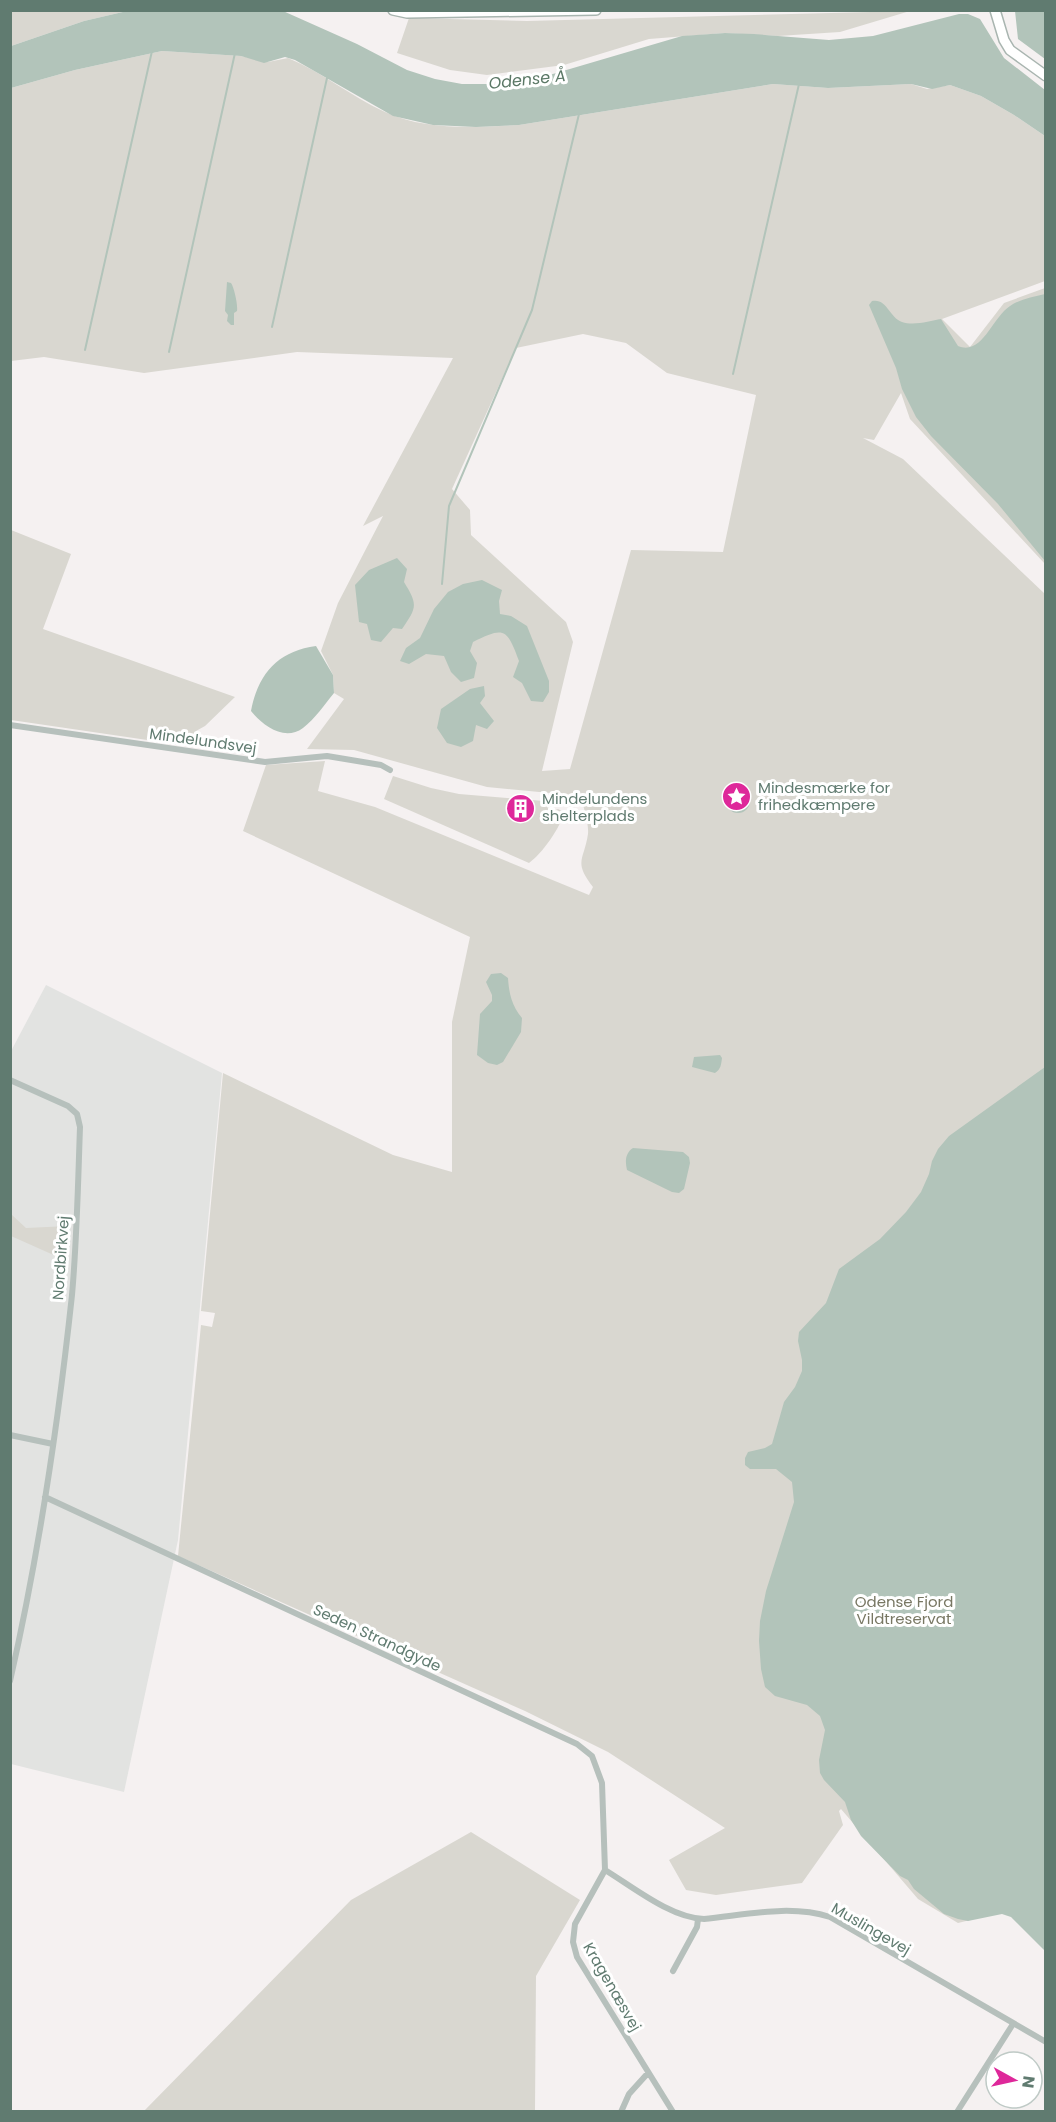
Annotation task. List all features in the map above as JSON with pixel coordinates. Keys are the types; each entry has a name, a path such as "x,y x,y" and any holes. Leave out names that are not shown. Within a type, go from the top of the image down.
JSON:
{"street":[{"path":"393,10 418,13 596,10"},
{"path":"995,10 1004,40 1010,50 1046,76"},
{"name":"Mindelundsvej","path":"10,725 265,762 327,756 381,765 390,770"},
{"name":"Nordbirkvej","path":"10,1080 68,1106 77,1114 80,1127 72,1294 45,1497 33,1570 10,1681"},
{"path":"10,1435 53,1444"},
{"name":"Seden Strandgyde","path":"45,1497 577,1744 592,1756 602,1783 605,1870"},
{"name":"Muslingevej","path":"605,1870 674,1911 698,1918 795,1911 813,1911 830,1917 1046,2043"},
{"name":"Kragenæsvej","path":"605,1870 575,1924 573,1942 577,1957 672,2112"},
{"path":"673,1971 697,1927 698,1918"},
{"path":"957,2112 1013,2024"},
{"path":"621,2112 629,2094 648,2073"}],"shaded area":[{"path":"127,11 283,11 357,44 407,70 435,79 462,84 529,81 682,36 725,33 829,40 873,36 959,14 968,14 980,19 1004,58 1045,90 1045,136 981,96 950,85 932,89 911,84 828,88 773,84 519,125 476,127 433,125 393,116 295,60 285,57 264,63 241,56 162,51 75,70 11,88 11,46 84,21"},
{"path":"1015,11 1045,11 1045,59 1018,39"},
{"path":"227,282 232,285 236,301 237,311 234,313 234,325 227,321 228,315 225,311"},
{"path":"1046,294 1045,561 998,504 931,436 916,417 902,389 896,368 869,305 872,301 881,302 898,320 912,324 941,319 958,346 966,348 980,341 1010,306 1022,300"},
{"path":"397,558 407,569 404,582 412,596 413,611 402,629 393,628 381,642 371,640 367,624 359,622 355,585 369,570"},
{"path":"482,580 502,590 499,601 500,614 511,616 527,626 549,681 549,692 543,702 531,701 522,683 513,677 519,661 511,642 504,634 492,634 473,642 470,651 477,663 474,678 461,682 451,672 444,656 426,654 409,664 400,661 406,648 420,638 434,609 448,592 463,584"},
{"path":"316,646 333,675 334,693 303,728 288,733 274,730 261,722 251,711 259,686 272,666 281,659 291,653"},
{"path":"484,686 485,696 480,703 494,721 487,729 476,725 473,741 461,747 447,743 437,728 441,709 470,689"},
{"path":"501,973 508,978 512,1000 522,1018 521,1032 503,1062 497,1065 488,1063 477,1055 480,1014 492,1001 492,995 486,982 491,974"},
{"path":"46,985 222,1073 178,1540 124,1792 11,1764 10,1053"},
{"path":"720,1055 721,1065 715,1073 692,1067 694,1057"},
{"name":"Odense Fjord Vildtreservat","path":"1045,1067 1045,1951 1011,1917 1002,1914 968,1921 944,1914 914,1889 908,1880 900,1876 861,1836 851,1820 845,1802 820,1773 819,1760 825,1730 820,1716 807,1705 775,1696 765,1687 761,1669 760,1621 766,1591 794,1502 792,1482 776,1469 750,1469 745,1465 745,1458 748,1452 772,1444 784,1402 795,1387 802,1371 799,1332 826,1303 839,1269 880,1239 906,1212 921,1192 938,1149 949,1136"},
{"path":"633,1148 683,1152 689,1157 690,1163 684,1189 679,1193 672,1192 627,1170 626,1158 628,1152"}],"green space":[{"path":"11,11 127,11 84,21 11,46"},
{"path":"910,11 840,32 778,36 725,33 649,39 564,65 487,75 450,70 397,53 409,18 527,21"},
{"path":"162,51 241,56 268,62 288,58 385,112 417,122 468,127 519,125 773,84 828,88 911,84 927,89 950,85 981,96 1045,136 1045,281 942,319 970,347 1004,303 1045,288 1045,564 910,419 901,393 874,440 863,438 903,459 1045,594 1045,1940 1032,1926 1002,1912 958,1923 918,1899 841,1809 839,1811 843,1825 802,1883 716,1895 686,1890 669,1860 725,1828 608,1752 525,1711 178,1556 201,1325 212,1327 215,1313 201,1311 223,1073 393,1155 452,1172 452,1022 470,937 243,831 266,765 325,761 318,791 375,807 589,895 593,887 583,872 582,866 588,829 581,796 487,787 354,750 307,749 344,699 334,693 333,675 321,651 338,603 383,516 363,526 453,358 297,352 144,373 44,357 11,361 11,88 75,70","holes":["583,334 626,343 667,373 756,395 723,552 631,550 570,769 542,771 573,642 566,622 471,535 470,510 452,489 516,348"]},
{"path":"11,530 71,554 43,629 235,697 205,726 196,731 195,747 11,720"},
{"path":"393,776 459,794 544,801 550,812 558,809 564,812 550,840 529,863 384,799"},
{"path":"10,1207 12,1215 26,1228 68,1226 67,1261 11,1236"},
{"path":"471,1832 580,1900 536,1976 535,2111 144,2111 351,1900"}],"waterway":[{"path":"85,350 152,51"},
{"path":"169,352 235,53"},
{"path":"272,327 327,78"},
{"path":"733,374 799,84"},
{"path":"442,584 449,506 532,310 579,114"},
{"path":"738,790 746,793 749,801 746,809 738,812 730,809 727,801 730,793 738,790"}],"place":[{"name":"Mindesmærke for frihedkæmpere","path":"737,797"},
{"name":"Mindelundens shelterplads","path":"521,808"}],"water label":[{"name":"Odense Å","path":"527,79"}]}
